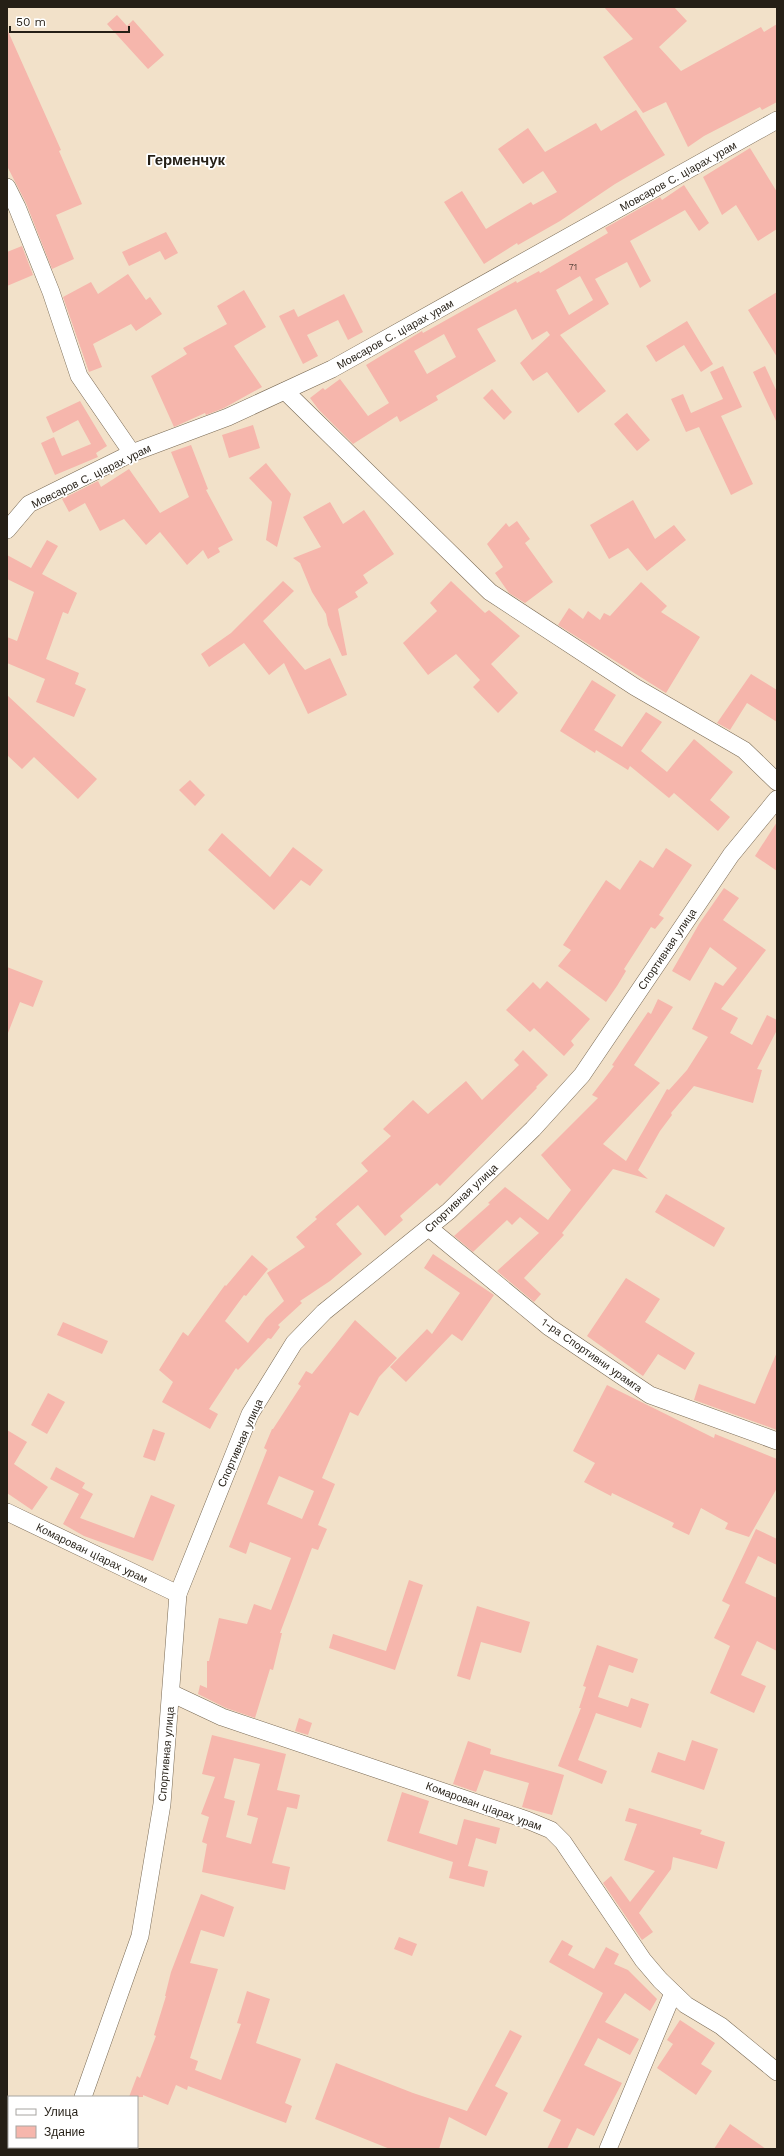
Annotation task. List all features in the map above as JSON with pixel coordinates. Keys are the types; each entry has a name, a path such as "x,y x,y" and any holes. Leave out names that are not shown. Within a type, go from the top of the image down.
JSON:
{"street":[{"name":"Мовсаров С. цIарах урам","path":"7,530 29,504 132,453 228,417 332,369 777,120"},
{"path":"7,187 17,207 51,292 79,376 132,453"},
{"path":"285,391 490,592 635,687 744,750 777,782"},
{"name":"Спортивная улица","path":"83,2096 140,1936 162,1804 178,1594 250,1414 294,1343 324,1312 429,1228 533,1129 582,1075 730,855 777,799"},
{"name":"1-ра Спортивни урамга","path":"429,1228 549,1327 650,1395 777,1441"},
{"name":"Комарован цIарах урам","path":"7,1512 178,1594"},
{"name":"Комарован цIарах урам","path":"171,1693 222,1717 527,1820 551,1830 563,1842 643,1960 686,2005 721,2026 777,2072"},
{"path":"608,2149 673,1992"}],"building":[{"path":"604,7 674,7 687,21 659,47 681,71 761,27 764,32 777,24 777,102 762,110 760,107 704,136 688,147 666,102 643,113 603,57 633,39"},
{"path":"117,15 127,26 133,20 164,55 148,69 107,24"},
{"path":"7,29 61,150 59,151 82,204 56,215 74,259 52,269 26,203 7,166"},
{"path":"636,110 665,155 615,184 560,221 518,245 517,243 484,264 444,202 462,191 486,229 531,202 533,205 557,192 543,171 523,184 498,149 528,128 545,152 596,123 601,131"},
{"path":"750,148 777,192 777,229 758,241 736,205 722,215 703,177"},
{"path":"684,185 709,223 699,231 685,210 630,241 651,281 640,288 627,262 595,279 609,304 560,335 606,391 578,413 547,372 533,381 520,363 550,335 547,331 532,340 516,309 477,329 496,361 436,396 438,400 400,422 397,416 353,444 319,410 310,398 323,388 325,390 340,379 368,416 389,403 366,365 422,331 423,333 516,281 517,283 539,271 540,273 608,233 605,228 660,197 662,200","holes":["580,276 593,300 569,315 556,290","444,334 456,357 427,374 414,351"]},
{"path":"166,232 178,253 165,260 160,251 129,266 122,252"},
{"path":"22,246 33,275 7,286 7,252"},
{"path":"128,274 146,300 150,297 162,314 136,331 131,324 93,344 102,367 89,372 63,297 91,282 98,294"},
{"path":"244,290 266,327 234,346 262,387 224,408 206,415 205,413 174,427 151,376 187,354 183,348 227,324 217,306"},
{"path":"777,292 777,357 748,310"},
{"path":"344,294 363,332 348,340 338,320 307,335 318,356 303,364 279,316 294,309 298,317"},
{"path":"687,321 713,364 701,372 684,345 656,362 646,346"},
{"path":"723,366 742,407 721,416 753,484 731,495 699,427 686,432 671,399 683,394 691,413 723,399 710,372"},
{"path":"765,366 777,392 777,423 753,372"},
{"path":"492,389 512,412 504,420 483,398"},
{"path":"80,401 107,446 96,453 98,457 55,475 41,443 54,437 62,456 91,444 78,420 53,433 46,417"},
{"path":"627,413 650,440 637,451 614,424"},
{"path":"253,425 260,448 229,458 222,435"},
{"path":"191,445 208,489 206,490 233,540 218,548 220,552 208,559 203,550 187,565 160,532 146,545 124,519 100,531 85,503 69,512 62,499 98,481 101,487 129,469 160,513 189,497 171,452"},
{"path":"266,463 291,494 277,547 266,540 272,502 249,478"},
{"path":"633,500 655,539 674,525 686,540 647,571 628,548 609,559 590,525"},
{"path":"330,502 343,524 364,510 394,554 363,575 368,583 355,592 358,597 338,609 347,655 342,656 328,625 326,614 312,592 300,563 293,558 321,547 303,517"},
{"path":"517,521 530,539 525,543 553,582 525,603 509,593 495,573 503,567 487,544 506,523 509,527"},
{"path":"47,540 58,546 42,574 77,593 68,614 63,612 46,659 79,673 75,684 86,689 74,717 36,702 45,679 7,663 7,637 17,641 34,592 7,579 7,555 31,568"},
{"path":"283,581 294,591 263,621 305,670 330,658 347,695 308,714 284,663 269,675 244,643 209,667 201,654 231,633"},
{"path":"451,581 485,613 489,610 520,636 491,664 518,693 498,713 473,687 480,680 456,654 428,675 403,643 437,611 430,603"},
{"path":"641,582 667,606 661,612 700,637 666,693 558,625 569,608 583,619 588,611 600,620 604,613 610,616"},
{"path":"751,674 777,690 777,722 747,703 730,730 717,723"},
{"path":"592,680 616,695 594,730 622,747 646,712 662,722 641,751 667,772 694,739 733,772 710,800 730,817 718,831 674,793 669,798 630,766 628,770 596,750 595,753 560,731"},
{"path":"7,695 97,779 78,799 34,757 22,769 7,755"},
{"path":"190,780 205,795 195,806 179,790"},
{"path":"777,822 777,871 755,856"},
{"path":"222,833 270,877 293,847 323,870 310,886 301,880 274,910 208,850"},
{"path":"666,848 692,865 659,915 664,918 655,929 651,927 624,969 626,971 606,1002 558,966 571,950 563,945 606,880 620,890 640,860 653,868"},
{"path":"724,888 739,898 723,920 766,950 721,1009 738,1018 730,1033 752,1045 767,1015 777,1020 777,1030 757,1069 762,1070 753,1103 694,1086 671,1113 672,1115 660,1131 638,1170 648,1179 613,1169 562,1233 564,1235 524,1278 541,1294 534,1302 497,1271 539,1233 520,1217 512,1225 507,1220 473,1252 454,1236 490,1204 488,1203 505,1187 548,1220 571,1190 541,1155 598,1098 592,1095 614,1066 612,1065 648,1012 651,1014 658,999 673,1007 634,1065 660,1083 603,1144 626,1161 667,1089 669,1090 687,1070 708,1037 692,1029 715,982 723,986 737,968 710,947 690,981 672,971 699,924"},
{"path":"7,967 43,981 33,1007 20,1002 8,1033"},
{"path":"547,981 590,1019 571,1041 574,1045 564,1056 534,1028 530,1032 506,1010 533,982 540,989"},
{"path":"523,1050 548,1075 440,1186 437,1183 400,1216 403,1220 385,1236 358,1205 336,1224 362,1254 330,1281 300,1301 302,1303 278,1325 280,1327 271,1339 268,1338 238,1370 236,1368 209,1409 218,1414 210,1429 162,1402 173,1382 159,1370 183,1332 188,1336 225,1285 226,1286 252,1255 268,1269 246,1296 244,1295 225,1321 248,1343 266,1318 284,1301 267,1273 305,1247 296,1237 317,1219 315,1217 368,1171 361,1163 391,1136 383,1129 413,1100 428,1114 466,1081 482,1100 519,1065 514,1060"},
{"path":"666,1194 725,1228 714,1247 655,1212"},
{"path":"433,1254 494,1295 462,1341 452,1334 406,1382 390,1367 427,1329 432,1334 460,1293 424,1268"},
{"path":"626,1278 660,1299 645,1322 695,1353 685,1370 658,1354 643,1376 587,1336"},
{"path":"355,1320 397,1358 379,1377 358,1416 350,1412 322,1478 335,1484 318,1525 327,1529 318,1550 312,1548 280,1633 282,1633 273,1670 270,1669 255,1718 226,1708 198,1694 200,1685 207,1688 207,1661 209,1661 219,1618 247,1624 254,1604 271,1610 291,1558 250,1542 246,1554 229,1547 267,1450 264,1448 272,1429 301,1386 298,1384 306,1371 312,1374","holes":["279,1476 314,1491 302,1519 267,1504"]},
{"path":"63,1322 108,1341 102,1354 57,1335"},
{"path":"777,1352 777,1430 694,1400 699,1384 755,1404"},
{"path":"607,1385 714,1438 715,1434 777,1459 777,1488 749,1537 725,1529 728,1523 701,1508 689,1535 672,1527 674,1523 612,1493 611,1496 584,1482 595,1463 573,1451"},
{"path":"48,1393 65,1402 47,1434 31,1425"},
{"path":"153,1429 165,1433 155,1461 143,1457"},
{"path":"7,1430 27,1442 14,1464 48,1487 32,1510 7,1493"},
{"path":"56,1467 85,1483 82,1488 93,1494 80,1518 134,1538 151,1495 175,1505 153,1561 84,1536 63,1524 79,1494 50,1479"},
{"path":"756,1529 777,1539 777,1565 758,1556 745,1583 777,1598 777,1651 757,1641 741,1675 766,1686 754,1713 710,1693 730,1646 714,1638 730,1605 722,1601"},
{"path":"409,1580 423,1585 395,1670 329,1648 333,1634 386,1651"},
{"path":"477,1606 530,1622 521,1653 481,1642 470,1680 457,1676"},
{"path":"597,1645 638,1659 633,1673 609,1665 598,1697 628,1707 631,1698 649,1704 641,1728 596,1713 578,1760 607,1771 602,1784 558,1766 581,1708 579,1708 586,1687 583,1686"},
{"path":"299,1718 312,1723 308,1735 295,1731"},
{"path":"212,1735 286,1754 277,1790 300,1795 297,1809 287,1807 272,1863 290,1867 285,1890 202,1872 207,1844 202,1842 209,1817 201,1814 215,1777 202,1774","holes":["234,1758 260,1764 247,1815 258,1818 251,1844 226,1837 235,1801 224,1798"]},
{"path":"692,1740 718,1749 704,1790 651,1772 658,1752 685,1761"},
{"path":"468,1741 491,1749 490,1754 564,1775 552,1815 522,1807 529,1783 484,1770 476,1792 453,1784"},
{"path":"402,1792 429,1801 419,1833 457,1845 464,1819 500,1828 496,1844 476,1838 468,1866 488,1871 484,1887 449,1878 453,1862 387,1841"},
{"path":"629,1808 702,1830 700,1834 725,1842 717,1869 673,1857 671,1869 639,1913 653,1932 642,1940 603,1883 611,1876 630,1902 655,1871 624,1860 637,1824 625,1821"},
{"path":"201,1894 234,1907 224,1937 201,1930 190,1963 218,1969 190,2058 198,2061 195,2070 221,2080 241,2024 237,2023 247,1991 270,1999 256,2043 301,2059 285,2103 292,2106 286,2123 188,2086 187,2090 176,2085 168,2105 143,2095 143,2097 129,2096 137,2076 140,2078 156,2036 154,2035 166,1996 171,1972"},
{"path":"399,1937 417,1944 412,1956 394,1949"},
{"path":"562,1940 573,1946 568,1955 594,1969 606,1947 619,1954 614,1964 628,1970 657,1999 650,2011 625,1993 605,2022 639,2039 630,2055 598,2038 584,2065 622,2083 594,2136 577,2128 567,2149 547,2149 561,2120 543,2111 603,1993 549,1962"},
{"path":"680,2020 715,2043 701,2064 712,2071 696,2095 657,2068 673,2044 667,2040"},
{"path":"510,2030 522,2036 495,2086 508,2093 486,2136 449,2117 439,2149 390,2149 315,2119 336,2063 413,2093 467,2111"},
{"path":"730,2124 766,2149 714,2149"}],"district":[{"name":"Герменчук","path":"186,160"}]}
